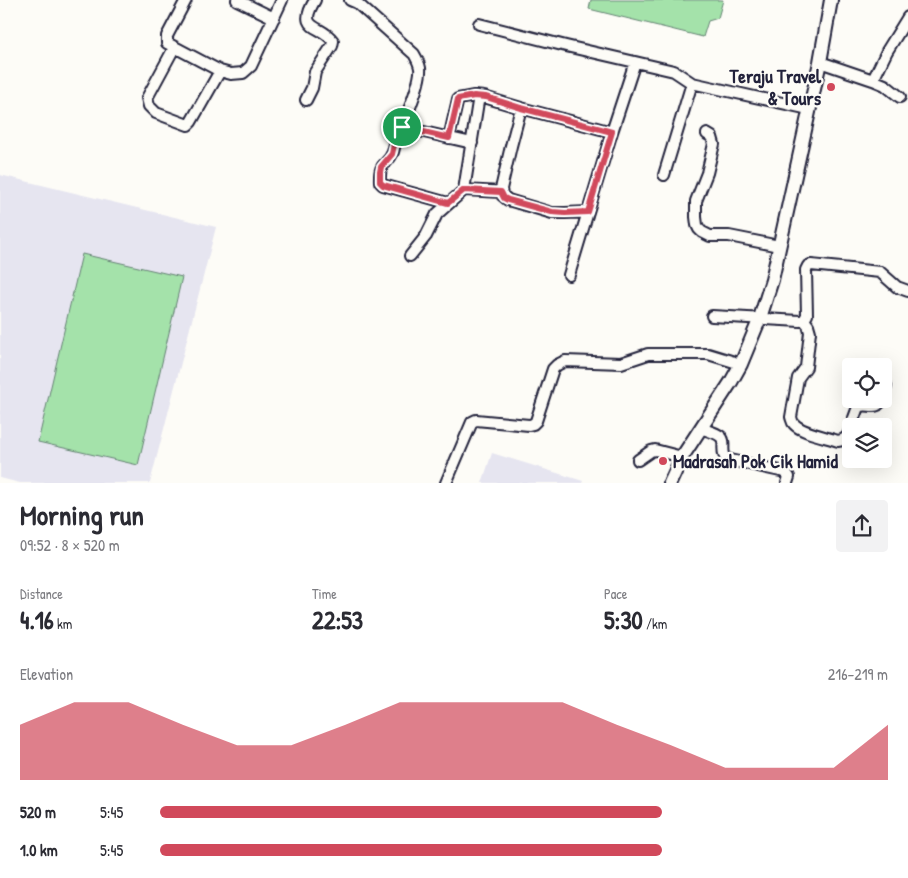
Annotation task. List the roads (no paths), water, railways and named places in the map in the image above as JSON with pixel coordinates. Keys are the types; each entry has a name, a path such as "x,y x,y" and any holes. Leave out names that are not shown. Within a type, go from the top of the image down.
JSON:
{"main road":[{"path":"670,483 682,457 741,364 760,318 772,280 832,0"}],"street":[{"path":"186,0 166,36 167,43 220,71 231,74 243,73 251,66 282,0"},
{"path":"237,0 274,18"},
{"path":"306,100 311,89 314,74 332,46 333,41 330,37 312,27 308,17 309,10 315,0"},
{"path":"350,0 357,3 414,54 420,68 420,79 402,127 395,140 392,154 381,167 380,182 383,185 448,203"},
{"path":"873,80 887,51 908,17"},
{"path":"479,24 674,71 692,83 809,109"},
{"path":"174,48 147,98 149,106 156,113 188,125 220,71"},
{"path":"569,275 635,62"},
{"path":"820,62 873,80 884,85 900,97"},
{"path":"664,175 692,83"},
{"path":"449,138 458,99 474,96 484,97 612,132"},
{"path":"410,256 426,236 437,214 464,190 478,102 484,97"},
{"path":"521,108 510,146 501,192 504,198 552,212 588,212"},
{"path":"402,127 472,143"},
{"path":"707,134 712,137 714,144 707,173 696,201 696,225 702,232 710,236 729,236 779,246"},
{"path":"464,190 501,192"},
{"path":"804,320 807,315 806,270 809,266 880,272 897,287 908,292"},
{"path":"712,316 804,320"},
{"path":"804,320 810,332 807,358 805,370 798,378 791,417 796,426 803,430 842,440"},
{"path":"446,483 472,422 476,420 533,424 536,421 551,373 561,362 621,363 648,354 708,354 741,364"},
{"path":"701,428 721,436 724,442 723,453 726,459 785,472 789,477 787,483"},
{"path":"638,460 655,450 682,457"}],"place":[{"name":"Teraju Travel & Tours","path":"831,87"},
{"name":"Madrasah Pok Cik Hamid","path":"663,461"}]}
